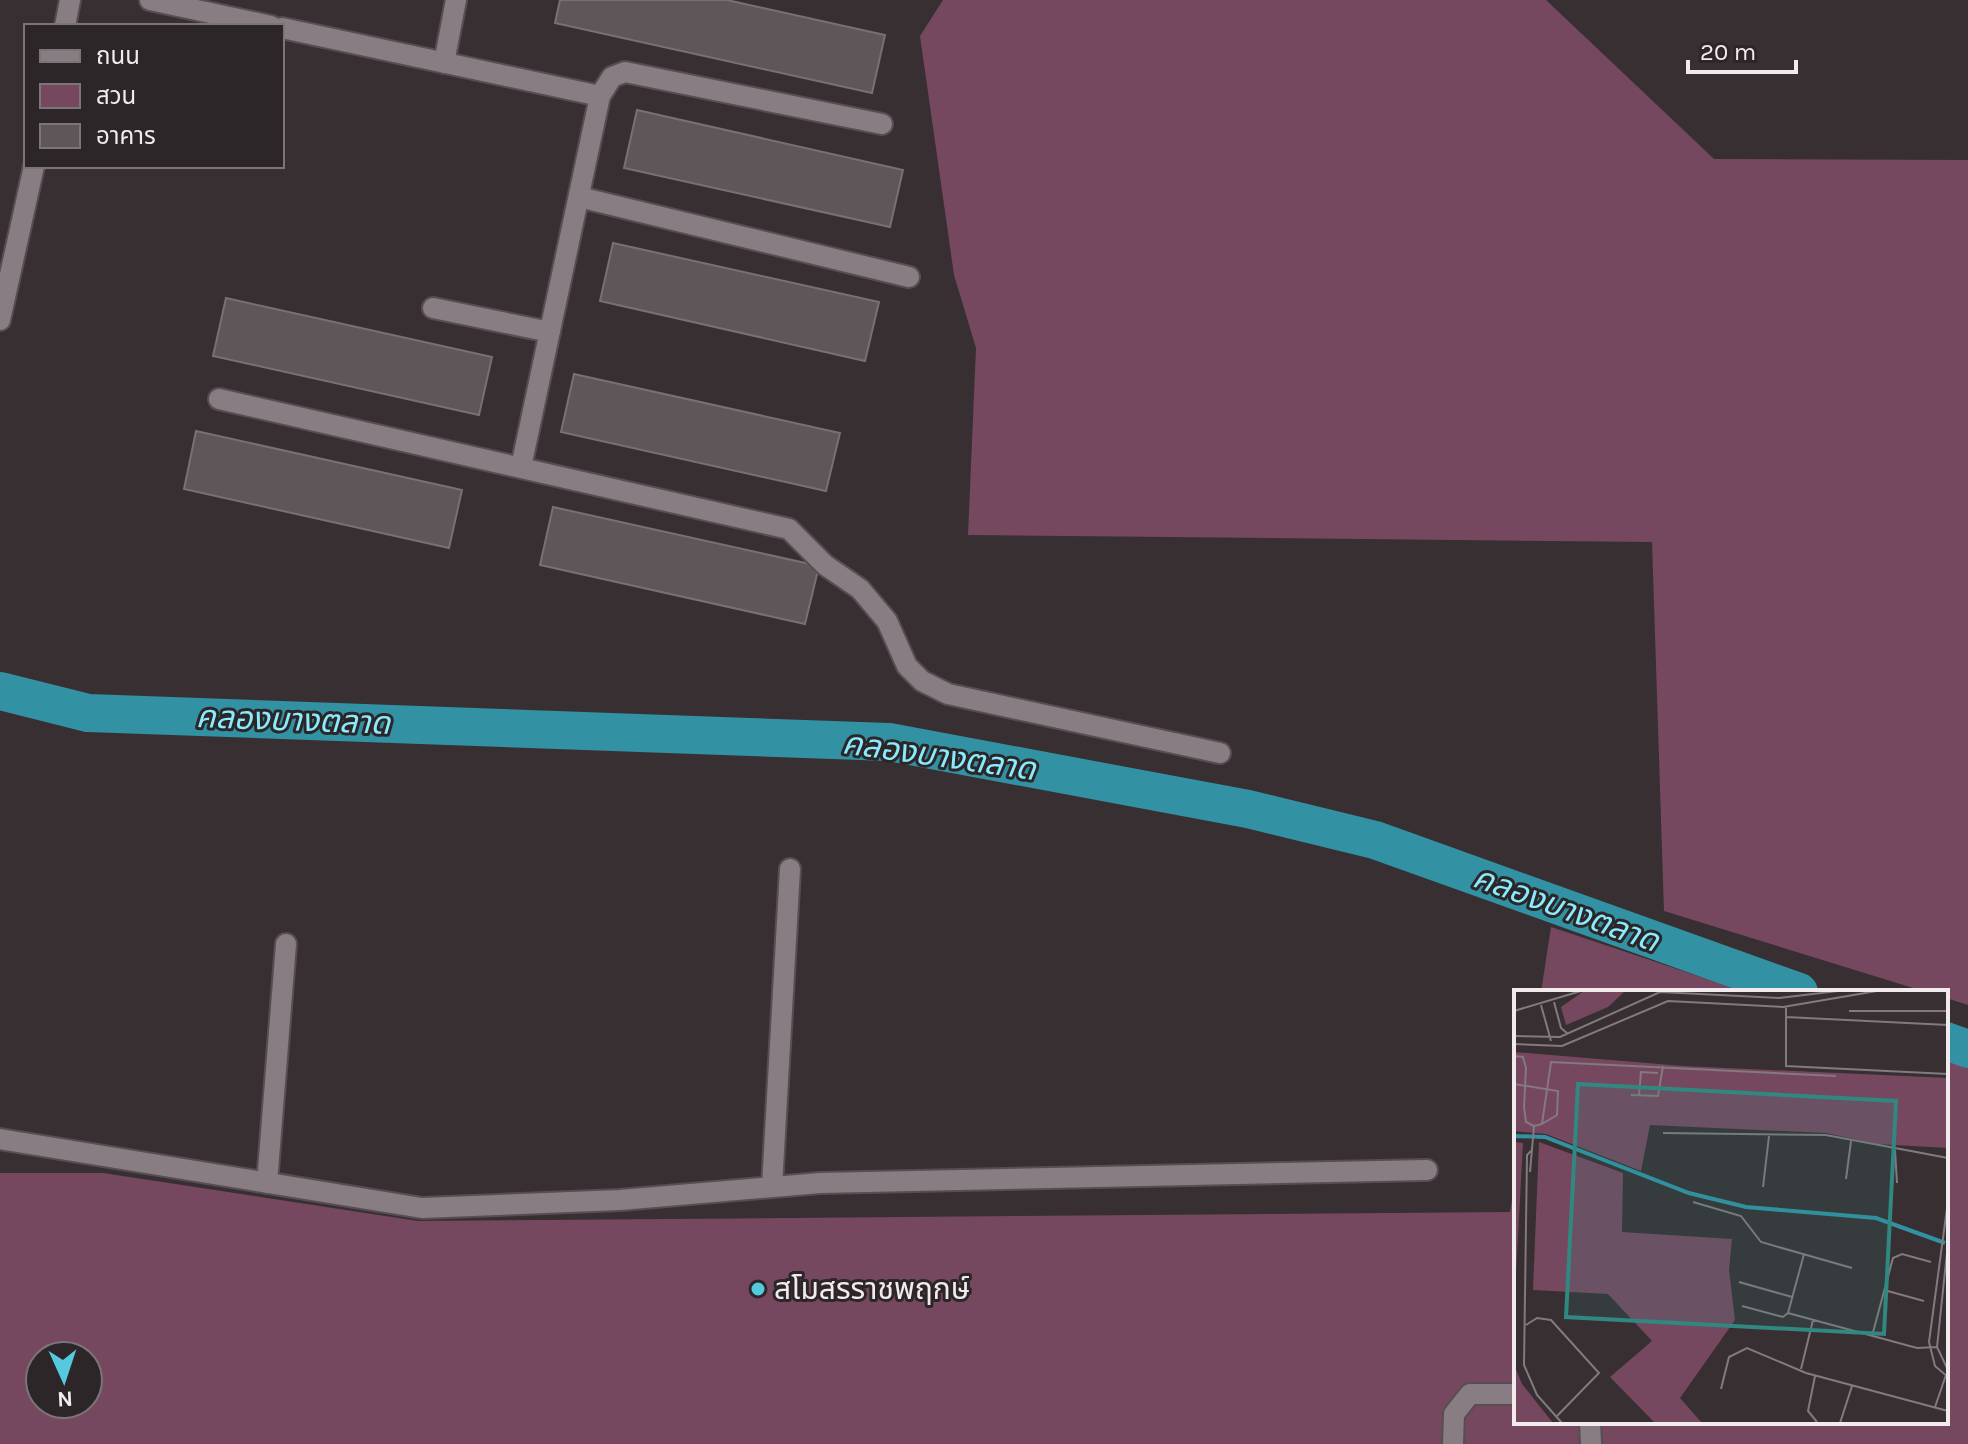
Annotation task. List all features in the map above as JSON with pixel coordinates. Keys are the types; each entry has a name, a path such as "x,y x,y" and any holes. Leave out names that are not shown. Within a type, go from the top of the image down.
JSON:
{"street":[{"path":"65,24 70,0"},
{"path":"150,0 262,24"},
{"path":"444,63 456,0"},
{"path":"284,28 600,96"},
{"path":"521,467 600,96 612,77 625,72 882,124"},
{"path":"0,320 5,272 33,168"},
{"path":"579,197 909,277"},
{"path":"433,308 550,332"},
{"path":"219,399 789,529 825,565 860,589 887,621 907,666 922,681 948,694 1220,753"},
{"path":"772,1186 790,869"},
{"path":"267,1183 286,944"},
{"path":"0,1139 422,1208 620,1200 772,1186 1427,1170"},
{"path":"1453,1444 1454,1414 1470,1394 1514,1394"},
{"path":"1590,1424 1591,1444"}],"green space":[{"path":"943,0 1546,0 1714,159 1968,160 1968,1005 1948,999 1948,990 1920,990 1664,911 1652,542 968,535 976,348 954,275 920,36"},
{"path":"1551,927 1740,990 1541,990"},
{"name":"สโมสรราชพฤกษ์","path":"1948,1059 1968,1065 1968,1444 0,1444 0,1173 103,1173 418,1221 1510,1212 1514,1187 1514,1424 1948,1424"}],"building":[{"path":"560,0 727,0 885,35 872,93 555,23"},
{"path":"637,110 903,170 890,227 624,168"},
{"path":"613,243 879,302 865,361 600,301"},
{"path":"226,298 492,357 479,415 213,356"},
{"path":"574,374 840,433 826,491 561,432"},
{"path":"196,431 462,490 449,548 184,489"},
{"path":"553,507 819,566 805,624 540,565"}],"waterway":[{"name":"คลองบางตลาด","path":"0,691 88,713 889,742 1248,809 1375,840 1793,990"},
{"name":"คลองบางตลาด","path":"1948,1042 1968,1049"}],"place":[{"name":"สโมสรราชพฤกษ์","path":"758,1289"}]}
